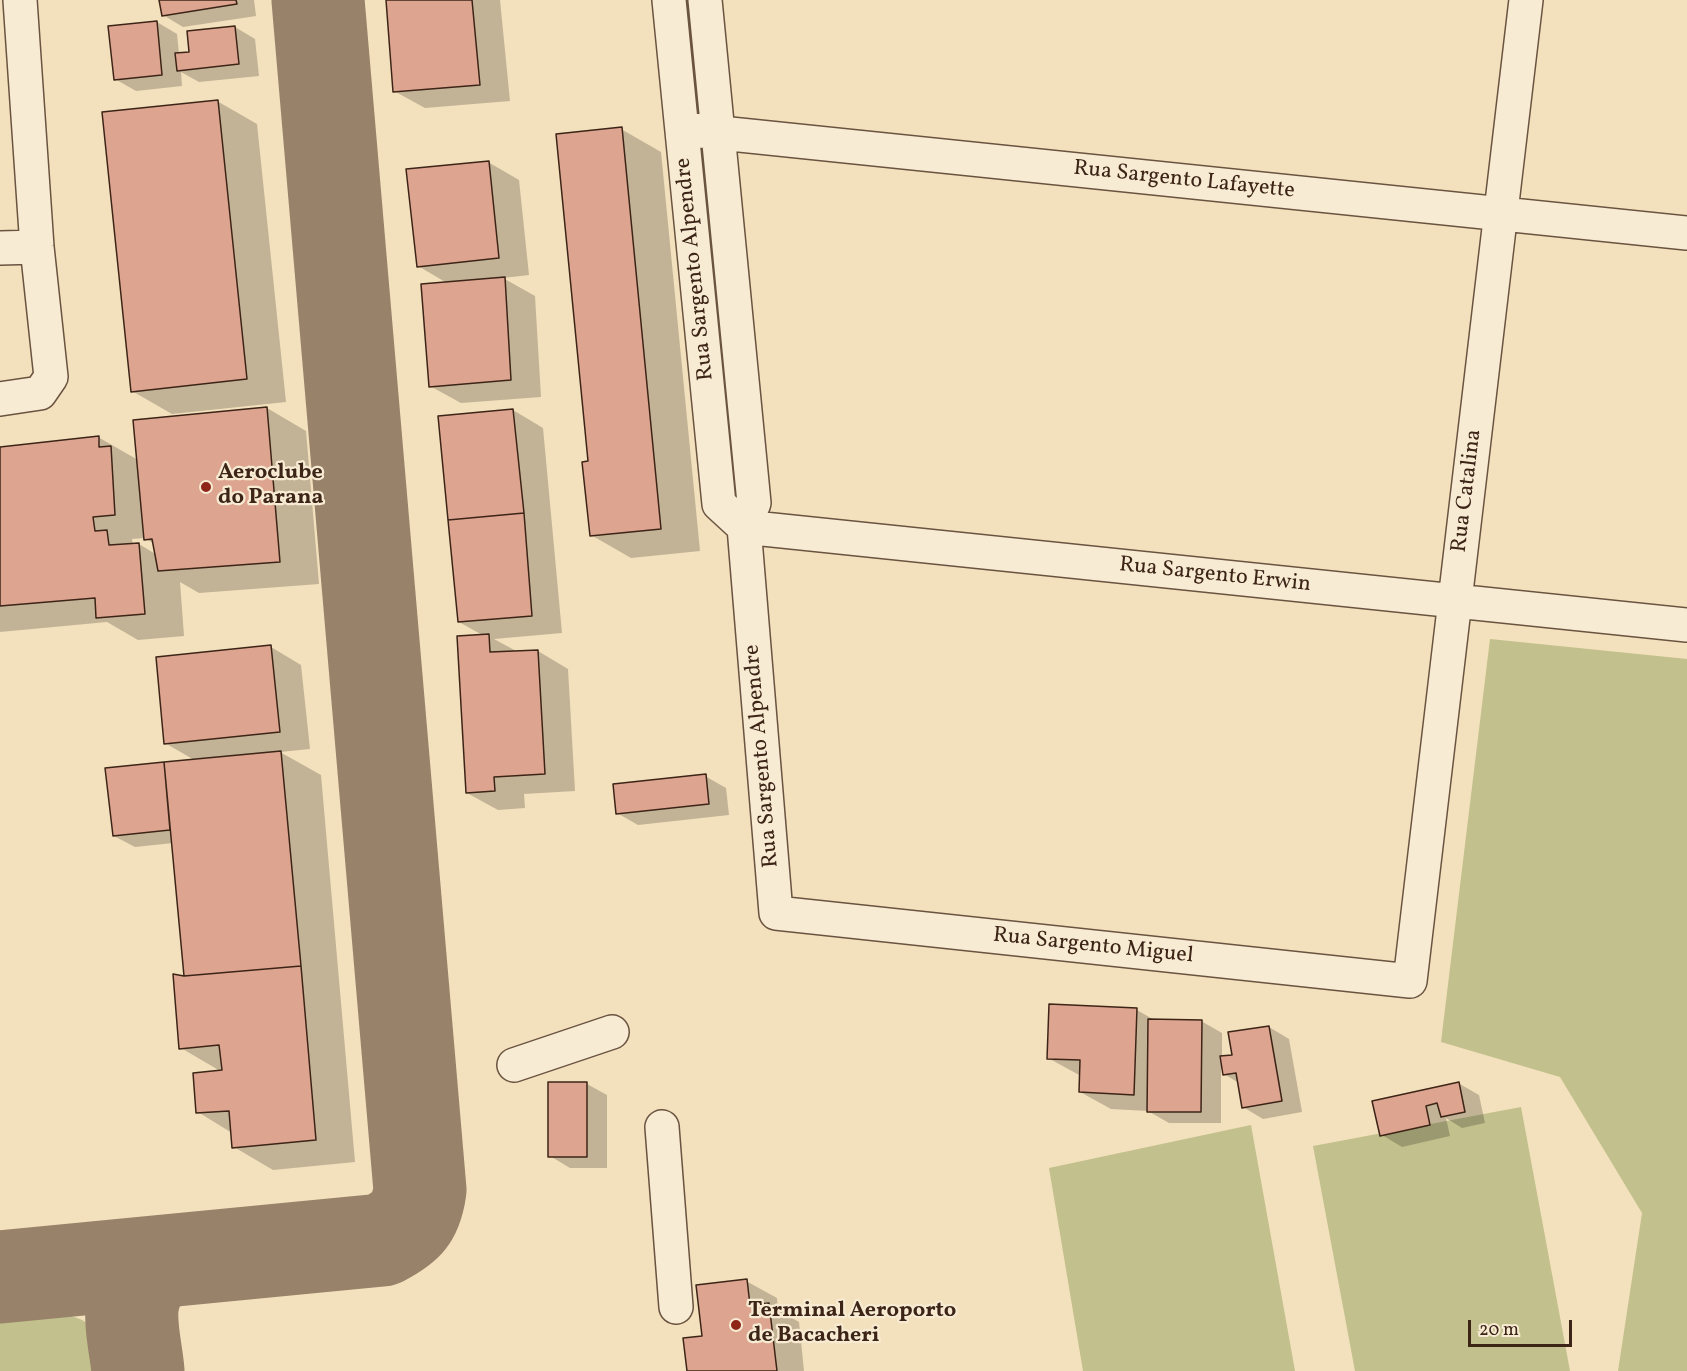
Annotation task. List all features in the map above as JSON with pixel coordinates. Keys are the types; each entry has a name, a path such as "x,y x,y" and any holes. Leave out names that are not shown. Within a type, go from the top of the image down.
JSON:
{"lane":[{"path":"0,399 40,393 51,377 37,247 20,0"},
{"name":"Rua Sargento Alpendre","path":"669,0 719,504 744,527"},
{"name":"Rua Sargento Alpendre","path":"705,0 754,503 744,527 776,913"},
{"name":"Rua Catalina","path":"1410,981 1526,0"},
{"name":"Rua Sargento Lafayette","path":"682,129 1687,233"},
{"path":"0,248 37,247"},
{"path":"704,352 739,348"},
{"name":"Rua Sargento Erwin","path":"744,527 1687,625"},
{"name":"Rua Sargento Miguel","path":"776,913 1410,981"},
{"path":"514,1065 612,1032"},
{"path":"662,1127 676,1307"}],"shaded area":[{"path":"1490,639 1687,659 1687,1371 1618,1371 1642,1213 1560,1077 1441,1042"},
{"path":"1521,1107 1570,1371 1355,1371 1313,1146"},
{"path":"1251,1125 1295,1371 1083,1371 1049,1168"},
{"path":"53,1311 86,1323 98,1342 107,1371 0,1371 0,1316"}],"building":[{"path":"159,0 236,0 237,4 162,16"},
{"path":"386,0 472,0 480,85 393,92"},
{"path":"157,21 162,75 114,80 108,26"},
{"path":"235,26 239,64 177,71 175,53 189,52 187,31"},
{"path":"218,100 247,379 131,392 102,112"},
{"path":"622,127 661,529 590,536 582,462 588,461 556,134"},
{"path":"489,161 499,258 417,267 406,169"},
{"path":"505,277 511,380 429,387 421,284"},
{"name":"Aeroclube do Parana","path":"267,407 280,562 158,571 152,539 144,540 133,420"},
{"path":"513,409 524,513 448,520 438,416"},
{"path":"99,436 99,447 111,446 115,515 93,517 95,531 107,530 109,545 139,543 145,614 96,618 95,598 0,606 0,447"},
{"path":"524,513 532,616 458,622 448,520"},
{"path":"489,634 490,652 538,650 545,774 494,777 495,791 466,793 457,636"},
{"path":"271,645 280,732 164,744 156,657"},
{"path":"281,751 301,966 184,976 164,762"},
{"path":"164,762 170,830 113,836 105,768"},
{"path":"706,774 709,804 616,814 613,784"},
{"path":"301,966 316,1140 232,1148 229,1111 196,1113 193,1073 222,1070 219,1045 179,1049 173,974 184,976"},
{"path":"1049,1004 1137,1008 1134,1095 1079,1092 1080,1060 1047,1059"},
{"path":"1148,1019 1202,1020 1201,1112 1147,1112"},
{"path":"1269,1026 1282,1101 1242,1108 1236,1073 1223,1075 1220,1056 1232,1055 1228,1032"},
{"path":"548,1082 587,1082 587,1157 548,1157"},
{"path":"1459,1082 1465,1112 1441,1117 1437,1103 1426,1106 1430,1125 1380,1136 1372,1101"},
{"name":"Terminal Aeroporto de Bacacheri","path":"747,1279 750,1305 769,1303 777,1371 687,1371 683,1338 702,1336 696,1285"}],"taxiway":[{"path":"0,1277 382,1240 398,1231 409,1221 418,1200 420,1190 318,0"},
{"path":"138,1371 132,1322 133,1303 139,1285 157,1262"}],"place":[{"name":"Aeroclube do Parana","path":"206,487"},
{"name":"Terminal Aeroporto de Bacacheri","path":"736,1325"}]}
